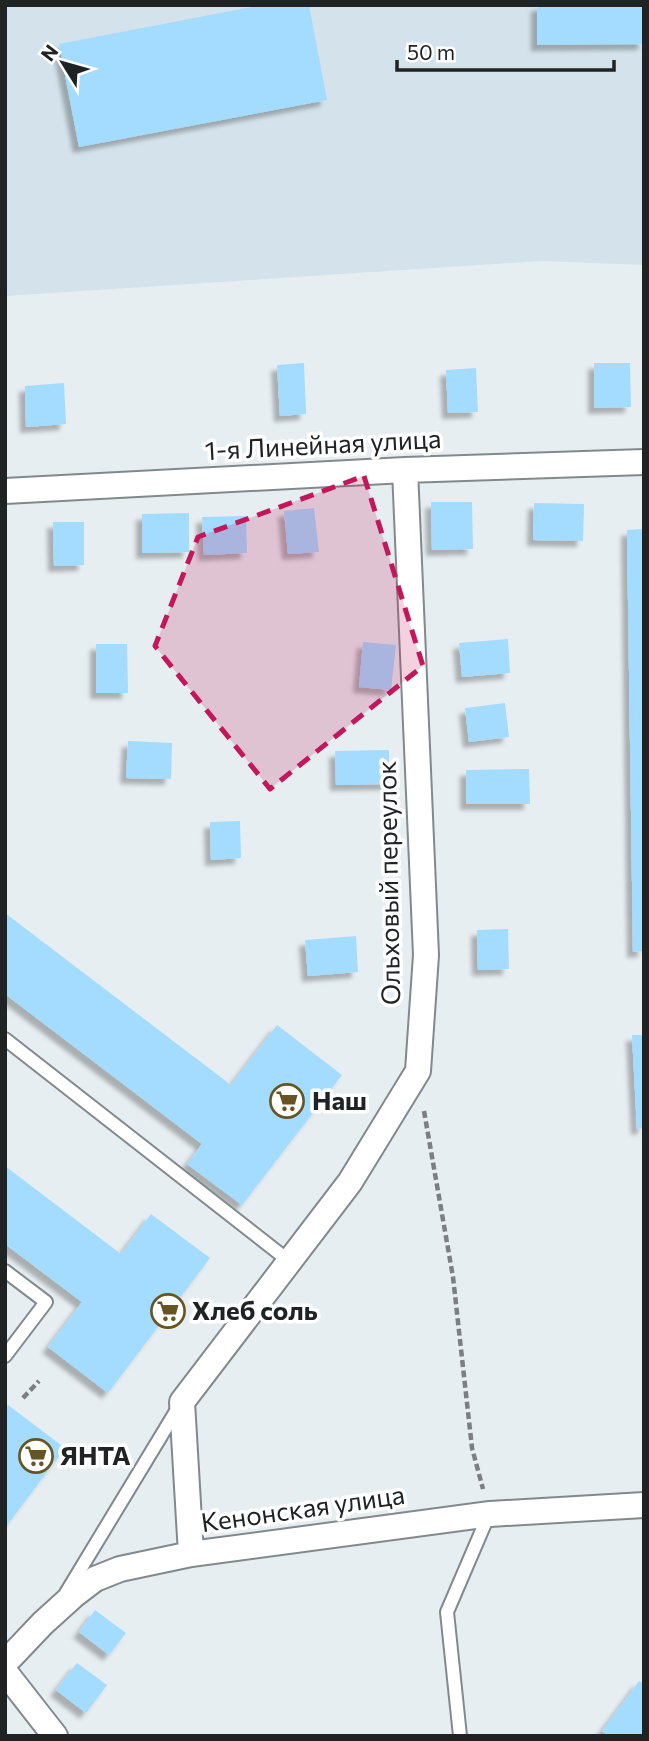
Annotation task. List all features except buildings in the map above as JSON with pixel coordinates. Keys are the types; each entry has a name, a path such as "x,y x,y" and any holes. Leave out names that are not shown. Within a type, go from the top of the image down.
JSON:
{"street":[{"name":"1-я Линейная улица","path":"5,491 405,470 644,462"},
{"name":"Ольховый переулок","path":"182,1402 350,1182 418,1070 426,955 405,470"},
{"path":"182,1402 191,1554"},
{"name":"Кенонская улица","path":"5,1663 53,1613 94,1579 120,1569 191,1554 490,1514 644,1505"},
{"path":"5,1672 55,1736"}],"lane":[{"path":"5,1039 289,1261"},
{"path":"5,1271 46,1302 5,1356"},
{"path":"53,1613 182,1402"},
{"path":"460,1736 447,1612 490,1514"}],"path":[{"path":"418,1070 453,1278 472,1448 490,1514"},
{"path":"23,1398 39,1381"}],"highlighted area":[{"path":"364,476 423,666 270,789 155,646 198,537"}],"shaded area":[{"path":"5,5 644,5 644,265 542,261 5,296"}],"place":[{"name":"Наш","path":"287,1101"},
{"name":"Хлеб соль","path":"168,1311"},
{"name":"ЯНТА","path":"36,1456"}]}
